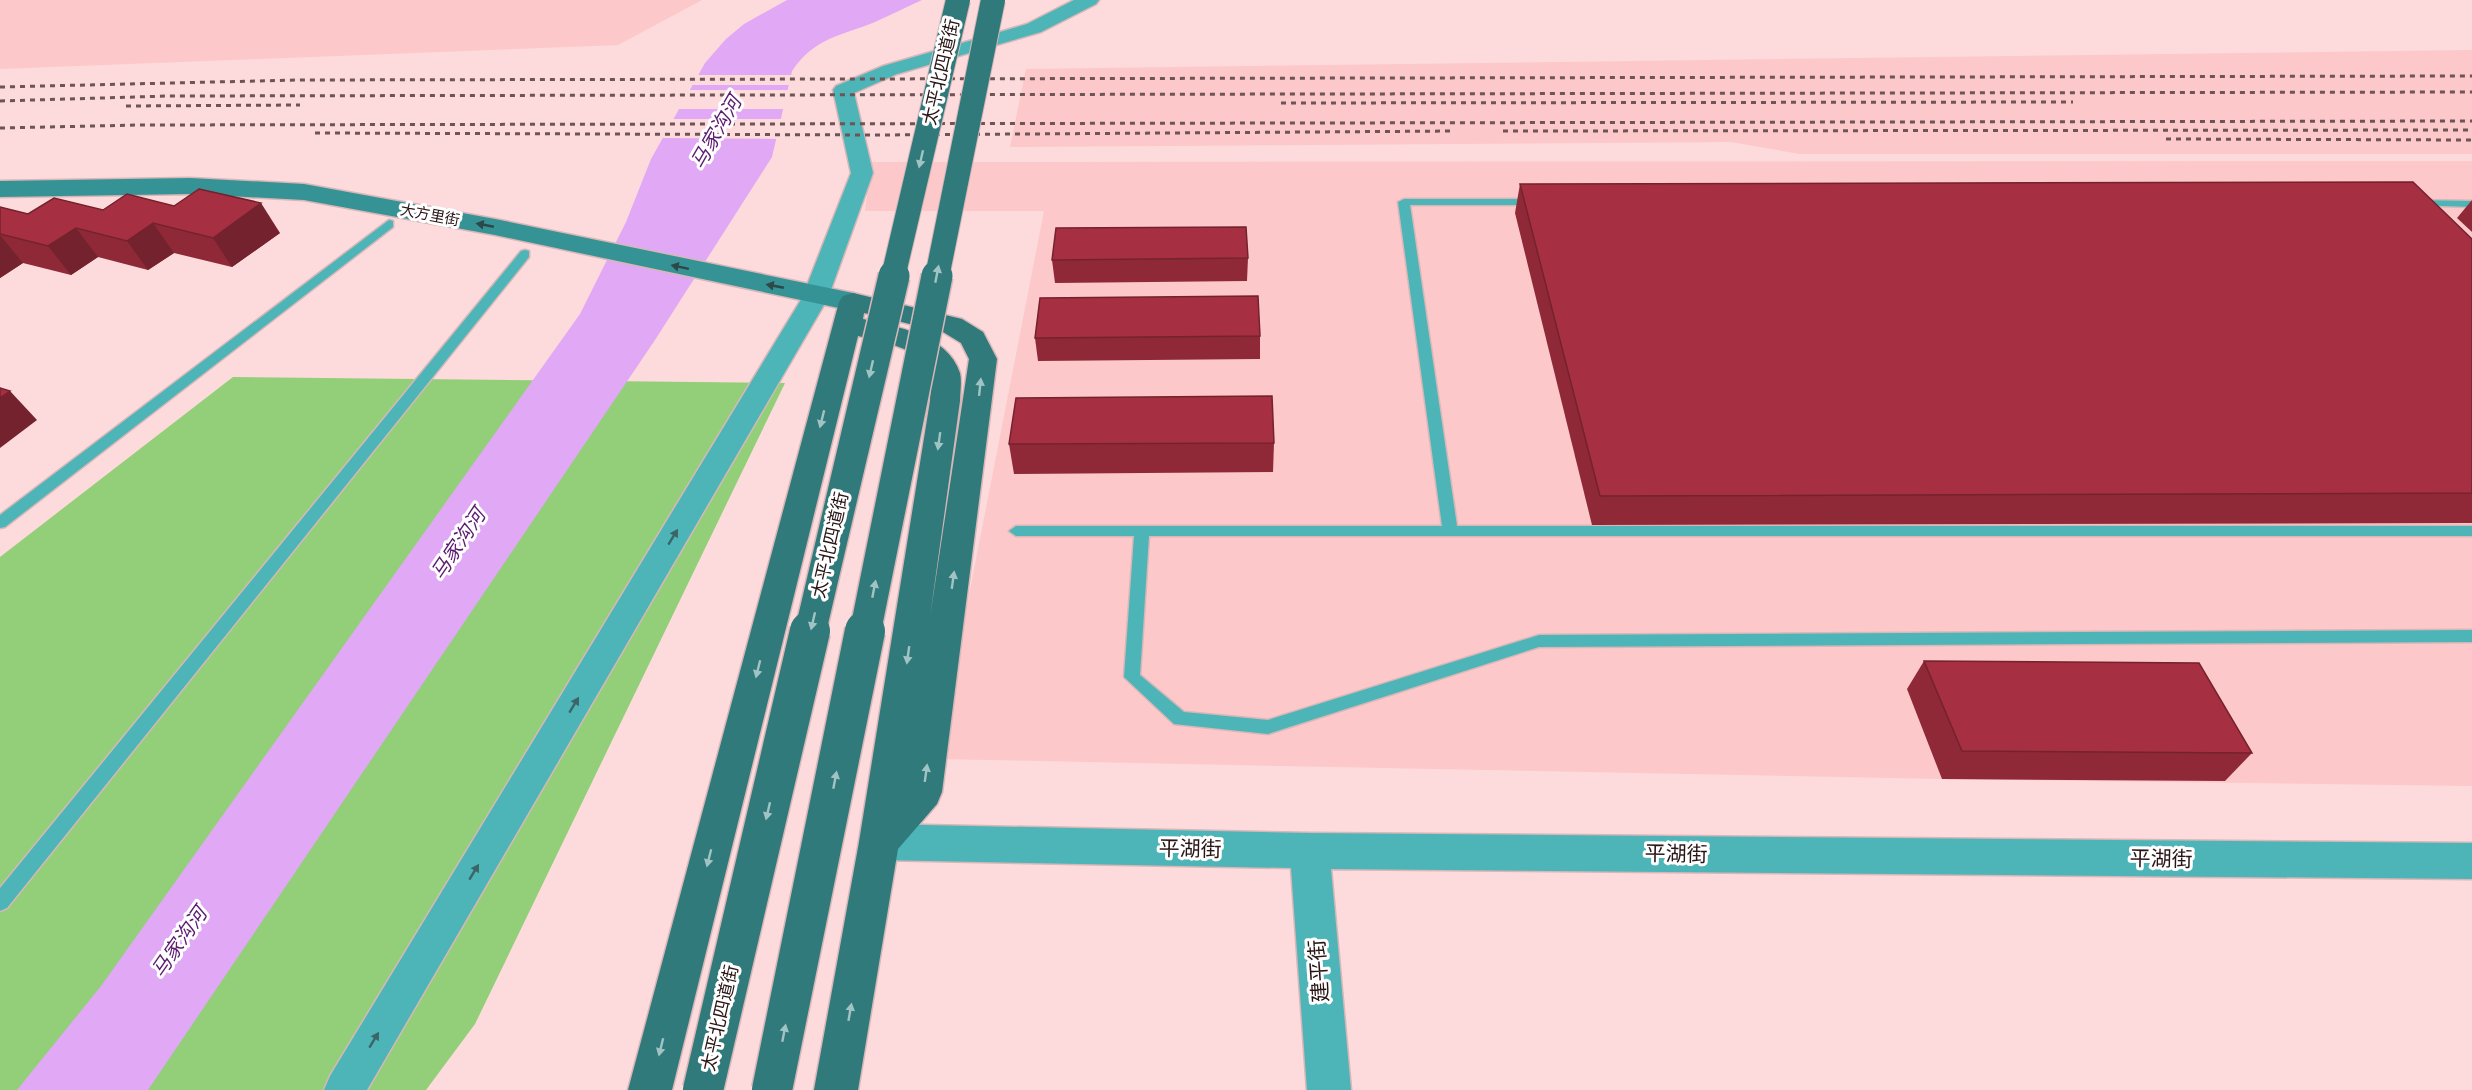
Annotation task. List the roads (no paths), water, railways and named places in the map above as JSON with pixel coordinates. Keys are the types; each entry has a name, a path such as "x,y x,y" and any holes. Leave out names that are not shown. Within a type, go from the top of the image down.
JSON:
{"main road":[{"name":"太平北四道街","path":"703,1090 958,0"},
{"name":"太平北四道街","path":"772,1090 993,0"},
{"name":"大方里街","path":"0,189 190,186 286,190 357,200 534,246 850,313"},
{"name":"大方里街","path":"0,202 262,203 324,209 389,224 534,246"},
{"path":"650,1090 850,313 952,325 973,338 982,358 923,792 879,842 836,1090"}],"street":[{"path":"344,1090 811,304 862,173 843,90 890,70 1034,28 1089,0"},
{"name":"平湖街","path":"879,842 1310,851 2472,861"},
{"name":"建平街","path":"1310,851 1329,1090"}],"lane":[{"path":"1450,530 1404,202 1548,202"},
{"path":"2425,219 2404,203 2472,204"},
{"path":"0,524 389,224"},
{"path":"0,902 534,246"},
{"path":"1016,531 2472,531"},
{"path":"1142,531 1132,677 1180,719 1268,727 1539,641 2472,636"}],"water":[{"name":"马家沟河","path":"787,0 922,0 819,44 792,71 772,157 655,340 148,1090 17,1090 101,986 580,314 626,222 651,159 705,63 726,39 744,24"}],"railway":[{"path":"0,87 300,80 2472,76"},
{"path":"0,101 169,96 2472,92"},
{"path":"1281,103 2073,102"},
{"path":"126,106 300,105"},
{"path":"0,128 139,125 2472,121"},
{"path":"1503,131 2472,130"},
{"path":"315,133 878,135 1455,131"},
{"path":"2166,139 2472,140"}]}
